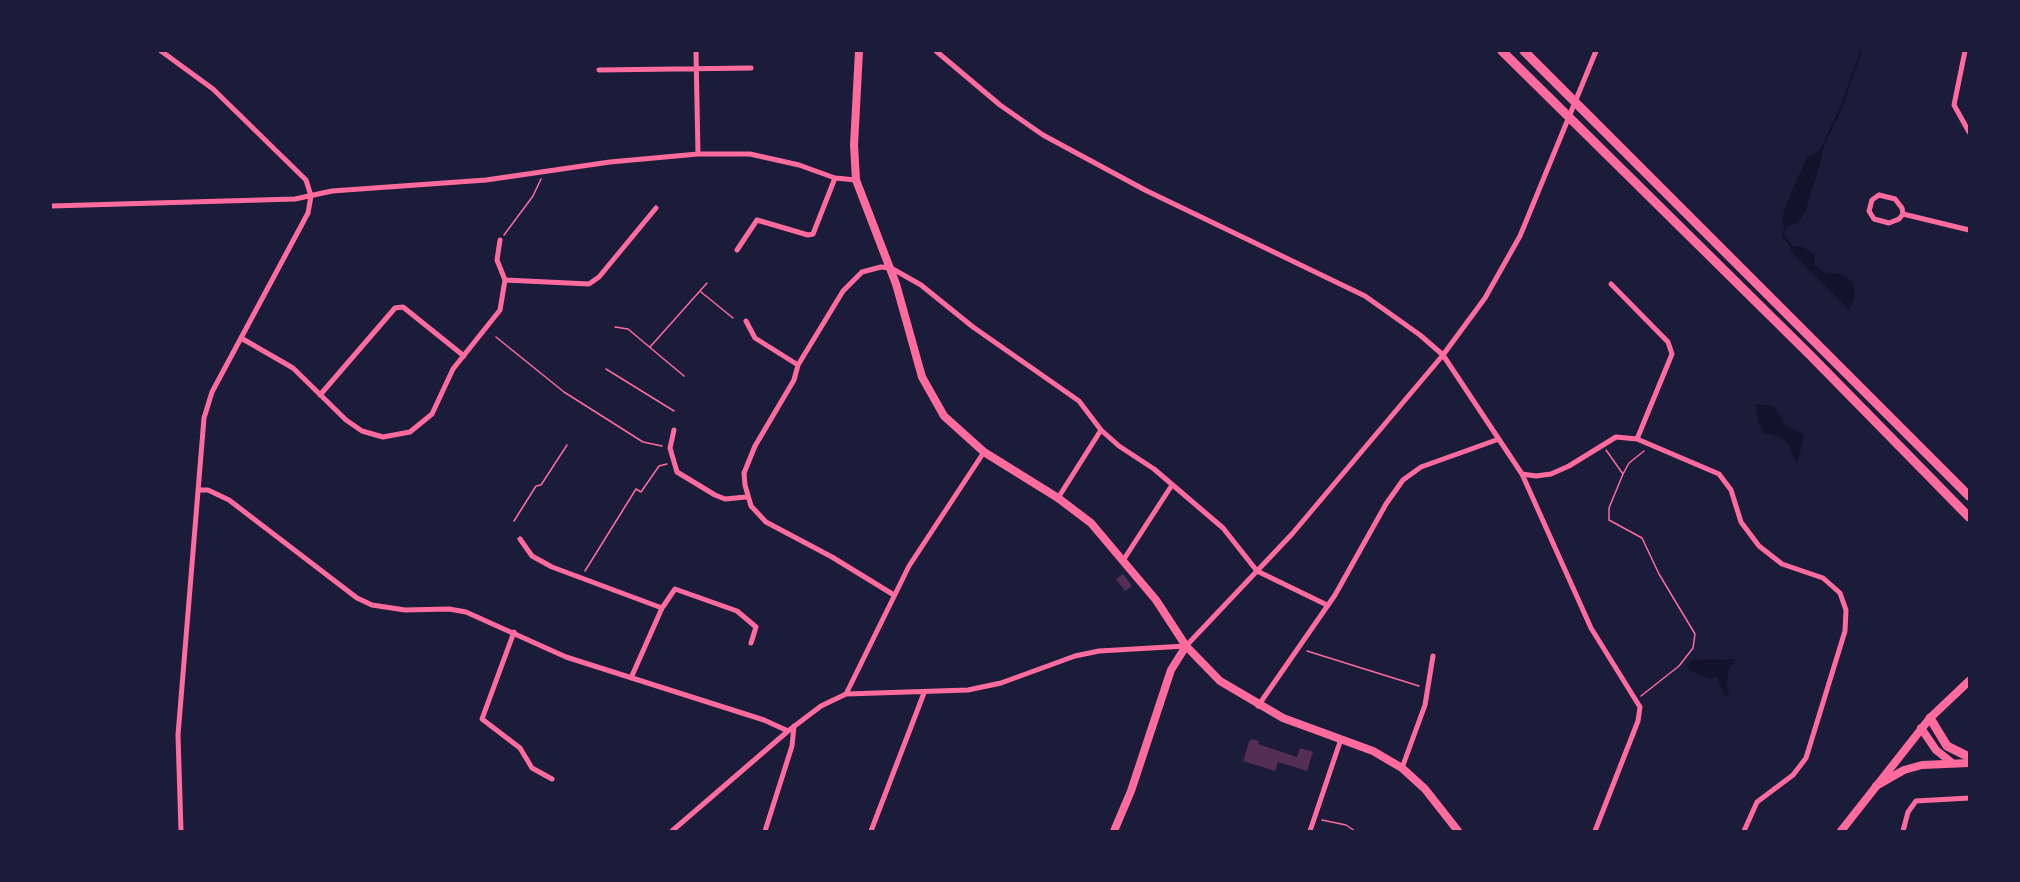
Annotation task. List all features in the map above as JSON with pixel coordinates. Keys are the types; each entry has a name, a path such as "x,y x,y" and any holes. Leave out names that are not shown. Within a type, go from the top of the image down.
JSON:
{"highway":[{"path":"1502,51 1810,355 1969,517"},
{"path":"1524,51 1969,496"},
{"path":"1929,718 1942,741 1954,751 1969,757"}],"main road":[{"path":"859,51 854,144 856,180 865,210 891,267 922,377 930,395 944,416 984,452 1058,498 1091,523 1124,559 1168,618 1185,646 1220,681 1258,706 1297,724 1373,751 1402,768 1425,789 1458,831"},
{"path":"1114,831 1131,791 1171,670 1185,646"},
{"path":"1841,831 1929,718 1969,681"},
{"path":"1921,728 1936,750 1954,763"},
{"path":"1876,786 1914,767 1969,763"}],"street":[{"path":"161,51 181,63 230,106 306,180 311,196 303,222 207,405 203,426 178,735 181,831"},
{"path":"696,51 698,154"},
{"path":"936,51 1000,105 1043,135 1145,190 1365,296 1420,335 1443,355 1522,474 1591,628 1640,706 1638,721 1595,831"},
{"path":"672,831 794,726 821,706 846,694 968,690 1001,683 1075,656 1099,651 1185,646 1292,534 1443,355 1502,271 1524,227 1596,51"},
{"path":"1965,51 1954,105 1969,132"},
{"path":"598,70 751,68"},
{"path":"51,206 210,203 311,196 332,191 486,180 610,162 698,154 750,154 835,178 856,180"},
{"path":"737,250 757,220 808,235 813,234 835,178"},
{"path":"1903,214 1899,219 1889,223 1874,219 1869,211 1872,200 1879,195 1895,199 1903,214 1969,230"},
{"path":"505,280 589,284 599,277 656,208"},
{"path":"241,338 284,362 362,431 383,437 396,437 422,424 432,414 453,369 500,310 505,280 497,260 500,240"},
{"path":"894,595 832,557 777,529 758,515 746,497 744,473 748,460 794,380 798,365 843,291 855,276 871,269 891,267 921,285 973,327 1079,401 1101,430 1173,485 1223,528 1257,571 1327,605"},
{"path":"1611,284 1668,342 1672,354 1637,439"},
{"path":"320,395 395,308 403,307 464,356"},
{"path":"746,321 755,338 798,365"},
{"path":"674,430 670,448 677,472 715,495 734,499 746,497"},
{"path":"1058,498 1101,430"},
{"path":"1522,474 1536,476 1551,474 1569,466 1616,437 1637,439 1655,446 1719,474 1731,490 1741,522 1752,539 1768,555 1782,564 1833,585 1844,601 1847,621 1806,758 1793,775 1757,802 1744,831"},
{"path":"1258,706 1327,605 1390,498 1408,475 1421,467 1499,439"},
{"path":"846,694 894,595 984,452"},
{"path":"1124,559 1173,485"},
{"path":"199,490 208,490 229,500 357,598 388,609 448,609 466,612 566,657 764,720 788,731"},
{"path":"520,539 532,556 552,567 662,608"},
{"path":"631,678 662,608 675,589 681,589 737,611 756,627 751,643"},
{"path":"514,632 482,719 520,748 532,768 552,779"},
{"path":"1402,768 1429,689 1433,656"},
{"path":"871,831 924,693"},
{"path":"765,831 792,746 794,726"},
{"path":"1311,831 1341,739"},
{"path":"1903,831 1908,812 1916,801 1969,798"}],"path":[{"path":"500,240 533,196 542,178"},
{"path":"650,347 707,283"},
{"path":"700,292 733,318"},
{"path":"615,327 628,329 684,376"},
{"path":"496,337 574,398 644,442 670,448"},
{"path":"606,369 674,411"},
{"path":"1602,444 1623,474"},
{"path":"514,521 536,486 541,485 567,445"},
{"path":"1636,699 1679,666 1693,648 1695,634 1659,574 1642,538 1609,520 1609,508 1623,474 1636,456 1655,446"},
{"path":"581,577 636,489 641,492 658,466 674,462"},
{"path":"1297,648 1429,689"},
{"path":"1315,818 1346,825 1355,831"}],"shaded area":[{"path":"1821,150 1823,153 1805,213 1797,223 1785,227 1782,221 1785,207 1807,157"},
{"path":"1792,246 1802,246 1815,255 1815,265 1823,272 1844,275 1853,283 1855,298 1849,310 1790,251"},
{"path":"1756,404 1773,406 1785,424 1804,436 1797,464 1788,444 1780,437 1765,433 1758,422"},
{"path":"1736,659 1728,671 1729,696 1724,695 1717,676 1710,679 1691,671 1687,666 1693,660"}],"building":[{"path":"1123,574 1132,586 1125,591 1116,579"},
{"path":"1252,739 1259,741 1258,744 1297,757 1300,748 1313,752 1307,771 1278,762 1275,771 1243,761"}],"waterway":[{"path":"1821,150 1841,108 1861,51"},
{"path":"1785,227 1783,236 1792,246"}]}
